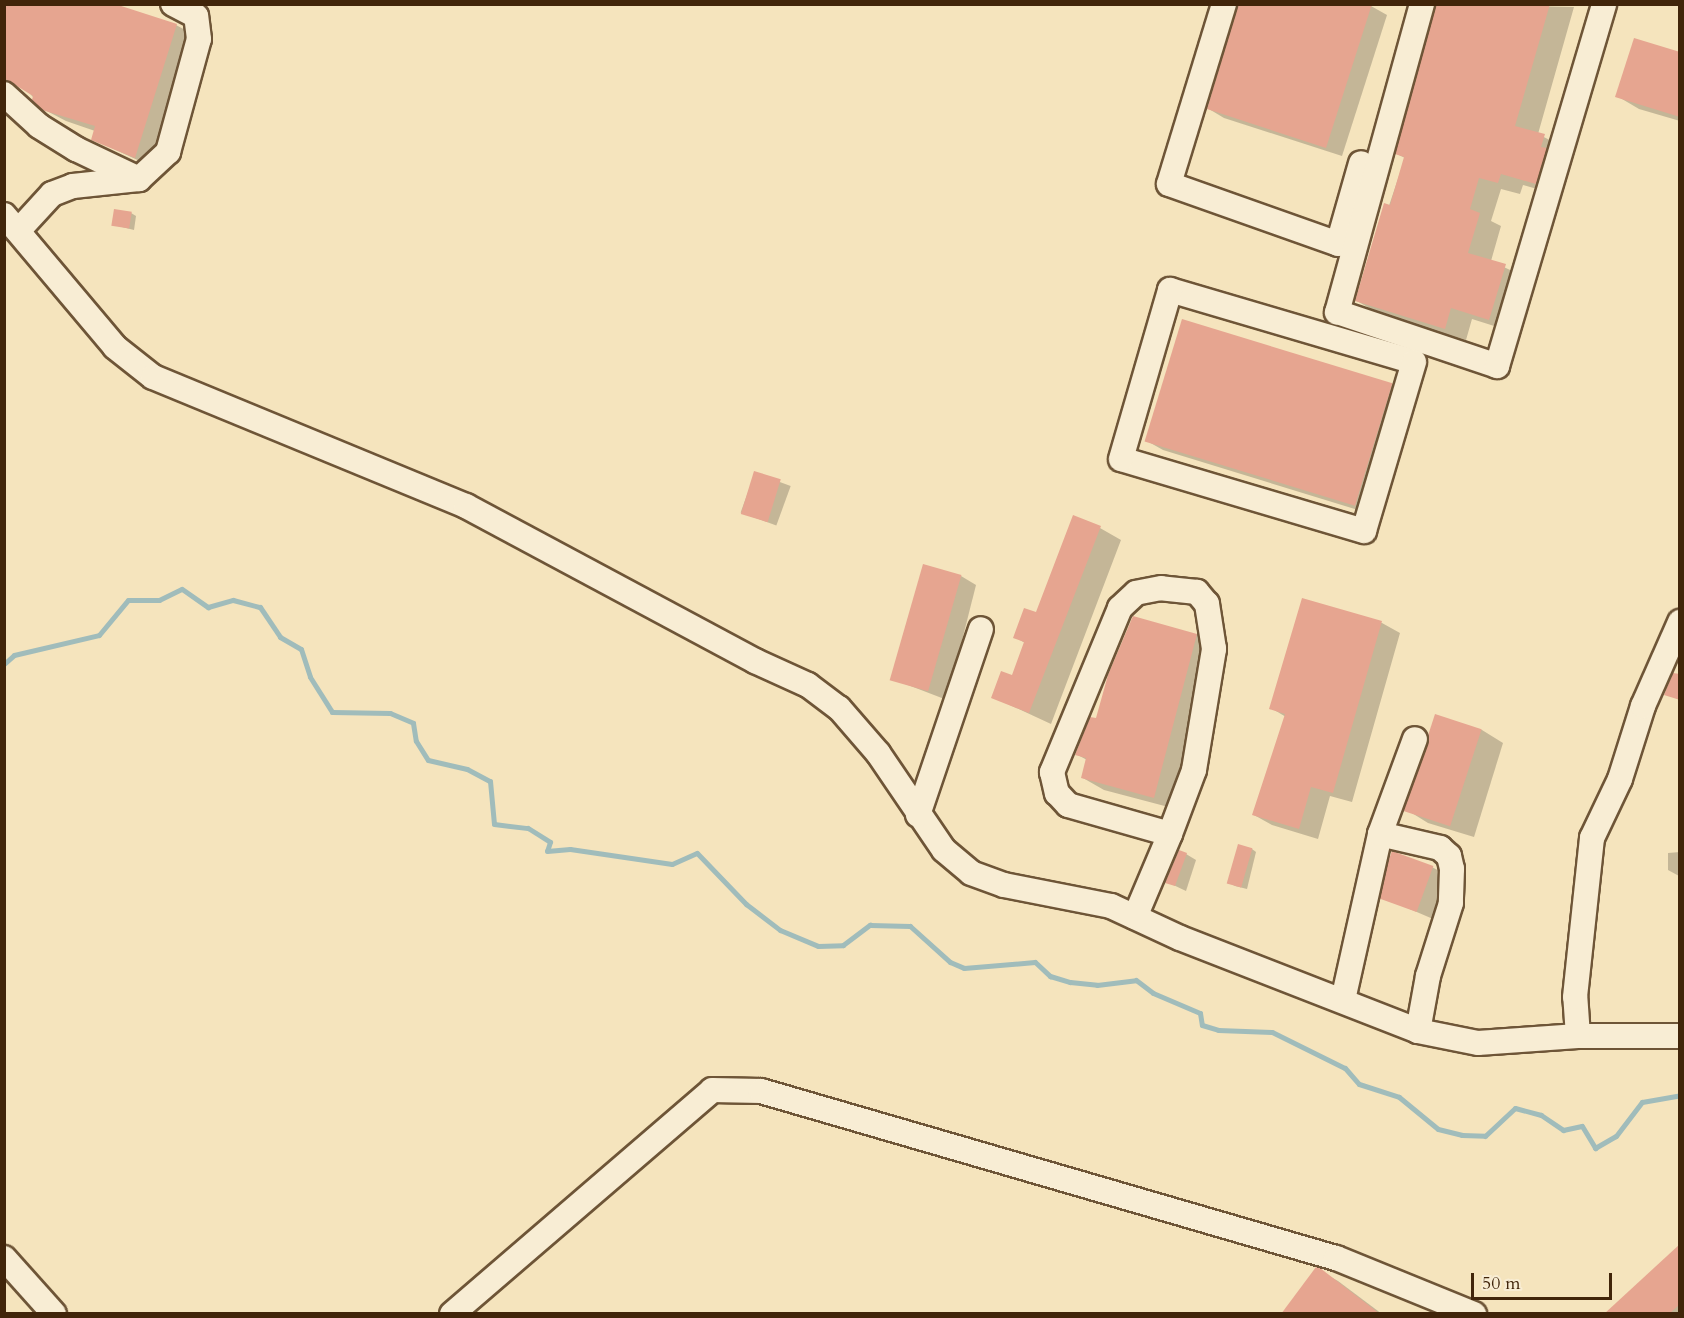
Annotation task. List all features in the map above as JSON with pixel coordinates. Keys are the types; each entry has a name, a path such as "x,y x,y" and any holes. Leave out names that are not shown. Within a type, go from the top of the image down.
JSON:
{"street":[{"path":"173,4 196,16 199,39 168,152 139,179 73,186 52,194 11,223 115,347 153,377 466,506 755,661 808,685 839,708 878,753 918,815 944,850 970,873 1004,885 1111,906 1418,1030 1478,1043 1578,1036 1680,1036"},
{"path":"1224,4 1169,184 1338,244 1406,4"},
{"path":"1325,336 1417,4"},
{"path":"1422,4 1336,312 1497,366 1604,4"},
{"path":"4,94 39,126 76,149 139,179"},
{"path":"1170,290 1325,336 1413,362 1364,531 1120,459 1170,290"},
{"path":"1135,917 1170,834 1194,770 1214,649 1207,604 1197,592 1161,588 1136,593 1120,608 1052,772 1057,793 1068,806 1170,834"},
{"path":"1578,1036 1575,997 1592,838 1620,779 1647,696 1680,622"},
{"path":"918,815 981,629"},
{"path":"1343,1000 1380,834 1415,739"},
{"path":"1380,834 1440,848 1449,856 1452,870 1450,903 1428,976 1418,1030"},
{"path":"452,1314 712,1090 761,1091 1336,1258 1474,1314"},
{"path":"4,1258 54,1314"}],"building":[{"path":"4,4 115,4 177,24 135,158 91,140 95,126 42,110 32,100 33,96 4,78"},
{"path":"1238,4 1372,4 1326,148 1207,109"},
{"path":"1436,4 1550,4 1515,126 1545,134 1541,147 1547,148 1536,184 1501,174 1498,183 1479,178 1470,209 1480,213 1468,253 1506,264 1489,320 1451,308 1445,329 1355,301 1384,203 1390,205 1404,157 1395,154"},
{"path":"1634,38 1680,52 1680,117 1615,97"},
{"path":"114,209 132,212 129,229 111,226"},
{"path":"1182,319 1392,383 1355,506 1145,441"},
{"path":"754,471 781,479 768,522 741,514"},
{"path":"1073,515 1101,526 1029,713 991,698 1001,671 1012,675 1024,642 1013,638 1024,608 1036,612"},
{"path":"923,564 961,575 928,691 890,680"},
{"path":"1302,598 1382,621 1333,793 1311,787 1299,829 1252,815 1285,714 1269,709"},
{"path":"1133,616 1197,634 1154,798 1081,778 1086,758 1075,755 1090,717 1096,718 1108,675"},
{"path":"1673,673 1680,674 1680,700 1664,695"},
{"path":"1435,714 1482,729 1450,826 1403,811"},
{"path":"1238,844 1252,848 1241,888 1227,883"},
{"path":"1179,850 1187,853 1175,886 1165,883"},
{"path":"1392,851 1433,866 1417,912 1375,897"},
{"path":"1680,1244 1680,1304 1669,1314 1604,1314"},
{"path":"1316,1267 1320,1268 1380,1314 1281,1314"}],"waterway":[{"path":"4,664 14,655 99,635 128,600 159,600 182,589 208,607 233,600 260,607 280,637 301,649 310,677 332,712 390,713 413,723 416,741 428,760 467,769 490,781 494,824 528,828 550,842 547,851 570,849 672,864 697,853 746,904 780,930 818,946 843,945 870,925 910,926 950,962 964,968 1035,962 1050,976 1070,982 1097,985 1136,980 1153,993 1200,1013 1202,1025 1218,1030 1272,1032 1345,1068 1359,1084 1399,1097 1438,1129 1462,1135 1485,1136 1515,1108 1541,1115 1563,1130 1582,1126 1595,1148 1616,1136 1642,1102 1680,1095"}]}
